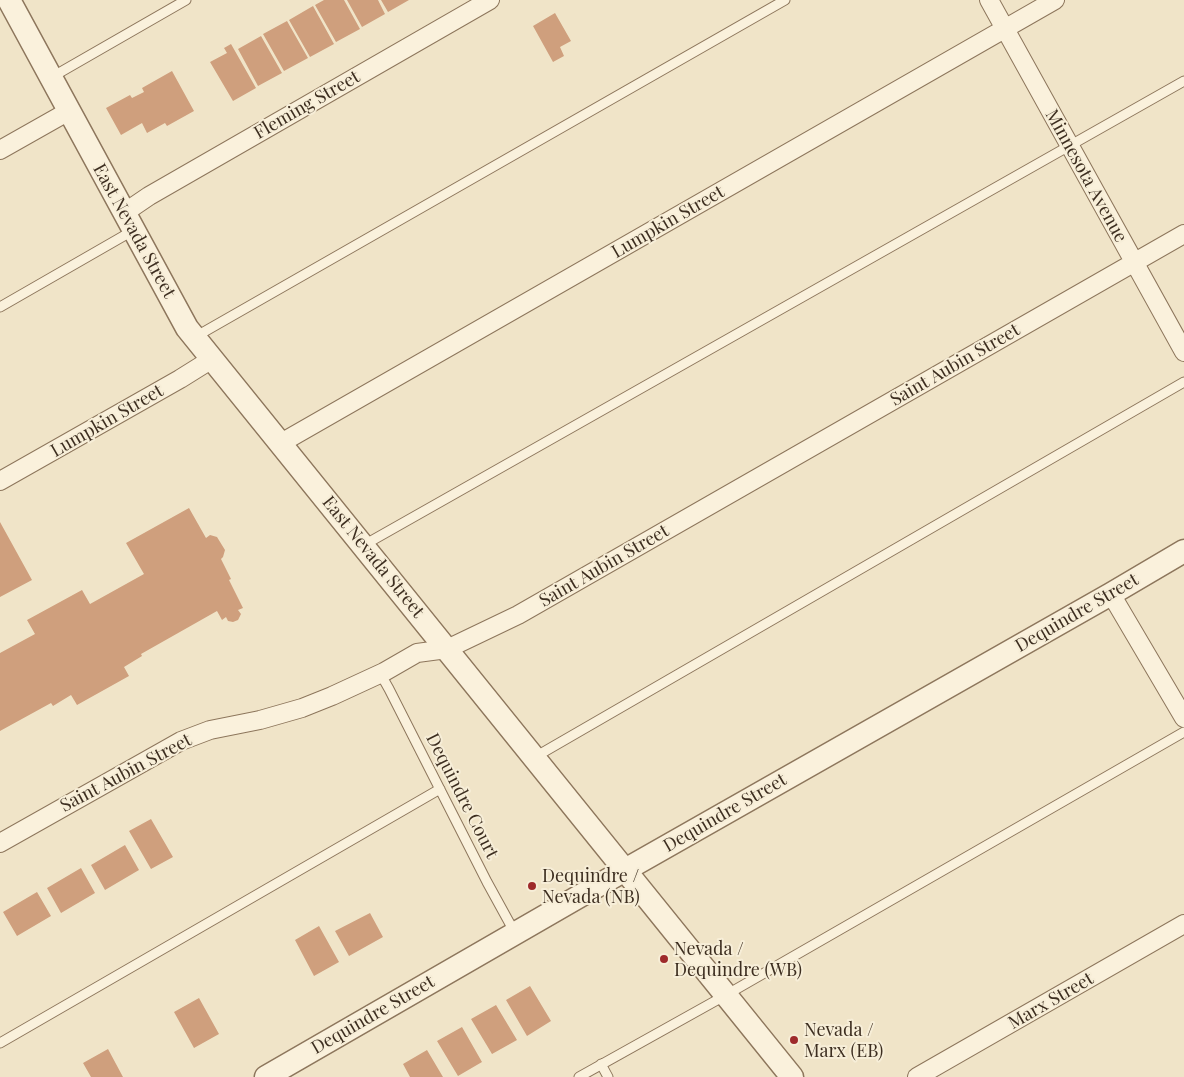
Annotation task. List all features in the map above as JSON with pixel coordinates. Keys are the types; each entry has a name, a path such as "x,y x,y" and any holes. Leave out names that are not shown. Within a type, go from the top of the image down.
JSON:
{"street":[{"name":"East Nevada Street","path":"9,0 188,328 792,1077"},
{"name":"Fleming Street","path":"129,221 149,196 490,0"},
{"name":"Minnesota Avenue","path":"989,0 1184,352"},
{"name":"Lumpkin Street","path":"281,443 1055,0"},
{"path":"0,150 69,111"},
{"name":"Saint Aubin Street","path":"0,843 181,741 210,730 260,720 302,708 380,673 416,653 447,649 518,615 1184,234"},
{"name":"Lumpkin Street","path":"0,482 212,359"},
{"name":"Dequindre Street","path":"266,1077 1184,551"},
{"path":"1111,594 1184,718"},
{"name":"Marx Street","path":"917,1077 1184,924"}],"lane":[{"path":"51,77 186,0"},
{"path":"195,337 785,0"},
{"path":"363,545 1184,81"},
{"path":"0,307 129,221"},
{"path":"534,757 1184,382"},
{"name":"Dequindre Court","path":"380,673 515,933"},
{"path":"579,1077 726,996 1184,732"},
{"path":"0,1043 440,789"},
{"path":"601,1064 608,1077"}],"building":[{"path":"324,0 344,0 360,29 336,42 315,5"},
{"path":"347,0 378,0 385,14 362,27"},
{"path":"381,0 409,0 388,12"},
{"path":"313,6 334,44 310,57 289,20"},
{"path":"555,13 571,41 560,47 564,56 553,62 533,26"},
{"path":"287,21 308,58 284,71 263,34"},
{"path":"261,36 282,73 258,86 238,49"},
{"path":"231,44 256,88 233,101 210,62 227,53 224,48"},
{"path":"172,71 194,111 167,126 165,123 147,133 142,123 121,135 106,108 130,95 132,98 144,92 142,88"},
{"path":"189,508 206,538 210,535 217,537 225,550 221,559 243,608 238,610 241,614 238,620 228,621 226,617 222,620 217,611 141,654 142,656 124,667 129,676 77,705 71,695 53,706 51,703 0,731 0,653 35,634 27,620 82,590 90,604 144,574 126,543"},
{"path":"0,522 32,580 0,597"},
{"path":"151,819 173,857 151,869 129,831"},
{"path":"125,845 139,870 105,890 91,865"},
{"path":"81,868 95,893 61,913 47,888"},
{"path":"37,892 51,916 17,936 3,912"},
{"path":"370,913 383,937 349,956 335,931"},
{"path":"319,926 339,962 314,976 295,940"},
{"path":"530,986 551,1021 527,1036 506,1000"},
{"path":"199,998 219,1034 194,1048 174,1012"},
{"path":"496,1005 517,1040 492,1054 471,1019"},
{"path":"462,1027 482,1062 458,1076 437,1041"},
{"path":"108,1049 123,1077 91,1077 83,1063"},
{"path":"427,1050 443,1077 410,1077 403,1064"}],"place":[{"name":"Dequindre / Nevada (NB)","path":"532,886"},
{"name":"Nevada / Dequindre (WB)","path":"664,959"},
{"name":"Nevada / Marx (EB)","path":"794,1040"}]}
